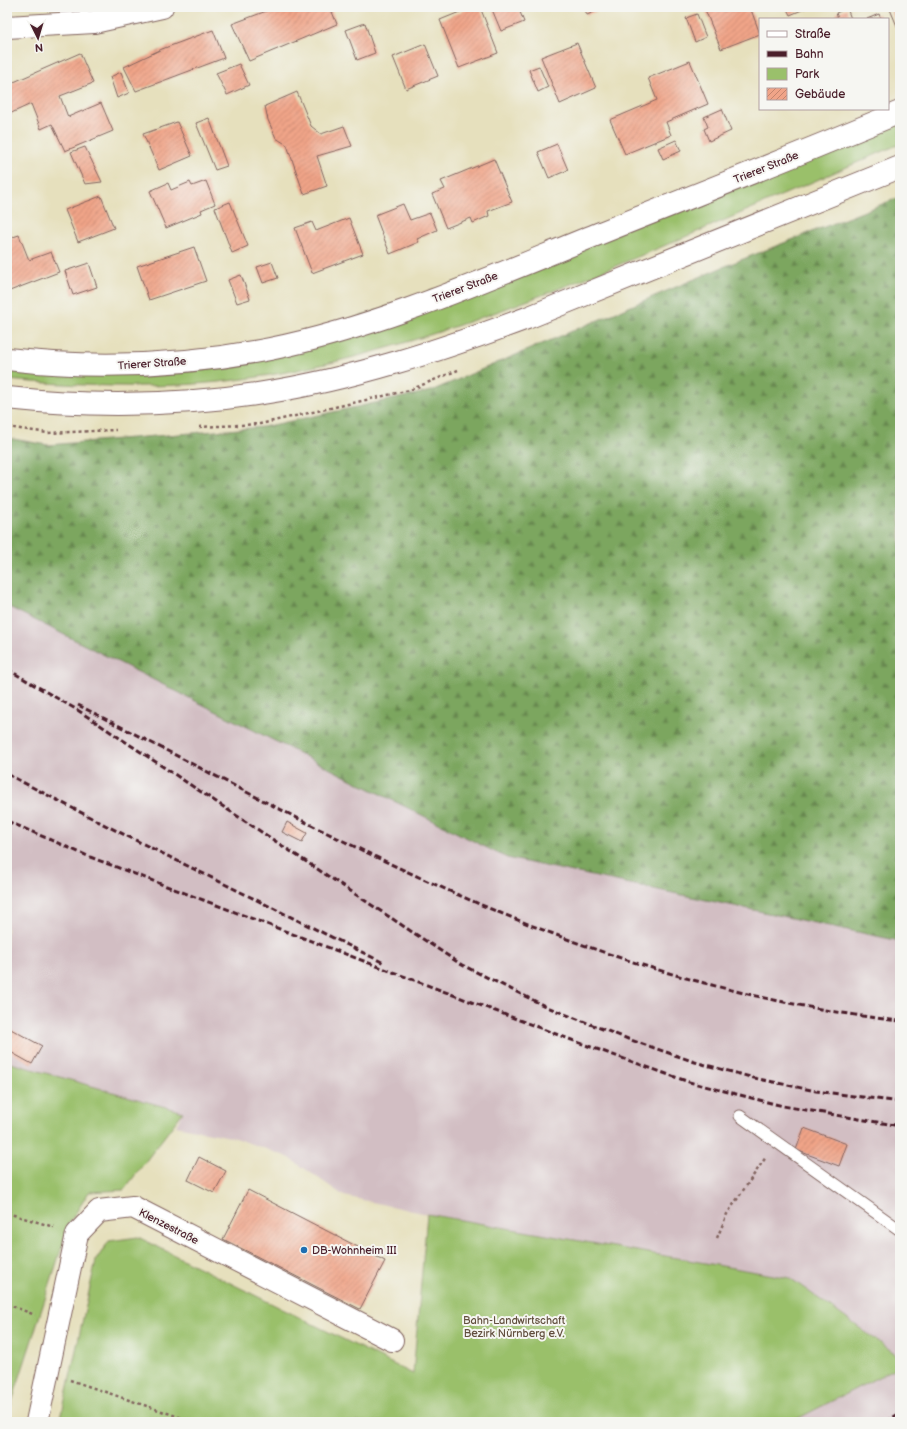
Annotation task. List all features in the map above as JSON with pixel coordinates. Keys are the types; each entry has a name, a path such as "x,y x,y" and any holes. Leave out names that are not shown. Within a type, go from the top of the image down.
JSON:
{"main road":[{"path":"7,27 94,22 162,7"},
{"name":"Trierer Straße","path":"7,359 74,365 108,366 168,363 247,353 332,333 386,317 458,291 900,112"},
{"path":"7,398 91,404 193,401 263,393 362,372 444,347 527,318 900,167"},
{"name":"Klenzestraße","path":"78,1234 99,1211 133,1207 392,1340"},
{"path":"37,1422 78,1234"}],"lane":[{"path":"740,1116 900,1230"}],"path":[{"path":"717,1238 727,1214 777,1142"},
{"path":"7,1213 78,1234"},
{"path":"48,1372 194,1422"}],"shaded area":[{"path":"7,606 507,858 900,941 900,1357 790,1278 427,1214 344,1196 288,1157 235,1138 176,1126 183,1112 7,1062"},
{"path":"900,1366 900,1422 791,1422"}],"green space":[{"path":"900,122 900,144 695,233 571,284 453,327 374,352 292,371 221,382 160,386 98,386 7,380 7,370 220,367"},
{"path":"900,197 900,941 507,858 7,606 7,438 48,445 263,427 431,391 723,267"},
{"path":"7,1062 183,1112 124,1190 89,1192 70,1222 7,1417"},
{"name":"Bahn-Landwirtschaft Bezirk Nürnberg e.V.","path":"427,1214 790,1278 900,1357 900,1366 791,1422 60,1422 96,1260 109,1241 138,1237 413,1374"}],"building":[{"path":"277,7 330,7 337,24 249,61 232,24"},
{"path":"472,7 480,7 498,53 459,68 440,20"},
{"path":"491,7 518,7 524,22 501,31"},
{"path":"584,7 606,7 587,15"},
{"path":"704,7 750,7 759,34 721,49"},
{"path":"786,7 809,7 790,15"},
{"path":"889,7 900,7 900,33"},
{"path":"847,8 851,18 838,18 836,13"},
{"path":"697,14 706,37 695,42 686,18"},
{"path":"879,14 881,18 869,18"},
{"path":"365,23 375,53 357,60 346,30"},
{"path":"213,30 224,58 136,91 124,67 162,49"},
{"path":"577,43 596,88 560,104 541,57"},
{"path":"425,44 438,76 406,89 393,57"},
{"path":"80,53 93,83 60,96 68,117 101,103 113,131 65,151 52,124 41,129 31,104 7,115 7,85"},
{"path":"690,61 708,104 666,122 671,135 625,154 610,120 657,100 648,78"},
{"path":"239,64 249,85 227,95 216,73"},
{"path":"539,66 548,87 538,92 529,70"},
{"path":"121,72 129,93 117,98 110,77"},
{"path":"297,92 311,126 321,134 344,126 352,146 317,156 327,186 304,194 287,145 276,138 268,120 265,106"},
{"path":"722,109 731,131 709,141 704,129 708,127 704,117"},
{"path":"209,118 227,166 215,170 196,123"},
{"path":"177,122 192,156 159,170 143,134"},
{"path":"676,140 681,151 663,159 658,148"},
{"path":"557,144 568,170 549,178 538,152"},
{"path":"85,147 102,182 85,184 71,152"},
{"path":"494,159 512,202 488,211 489,216 473,223 471,218 446,228 432,194 445,189 441,181"},
{"path":"206,181 215,204 201,210 202,213 166,228 150,191 168,183 171,190 190,182 192,186"},
{"path":"101,196 114,228 78,242 65,210"},
{"path":"230,202 248,246 232,253 215,208"},
{"path":"403,204 410,220 430,213 437,230 417,239 419,242 390,254 375,215"},
{"path":"349,218 363,254 312,273 295,228 312,222 316,231"},
{"path":"19,235 29,260 51,252 59,272 7,292 7,239"},
{"path":"194,247 206,281 149,300 137,266"},
{"path":"272,262 278,278 263,283 257,267"},
{"path":"89,263 97,287 73,295 65,271"},
{"path":"241,275 250,299 237,303 228,280"},
{"path":"287,822 307,833 302,842 282,832"},
{"path":"7,1027 42,1046 32,1064 7,1050"},
{"path":"804,1128 847,1144 839,1166 796,1150"},
{"path":"199,1157 226,1171 214,1193 188,1180"},
{"name":"DB-Wohnheim III","path":"248,1190 385,1261 360,1309 223,1239"}],"railway":[{"path":"7,669 79,711 462,965 547,1007 628,1039 695,1062 754,1078 816,1091 900,1102"},
{"path":"78,705 253,796 371,854 490,909 551,933 636,963 723,988 811,1007 900,1021"},
{"path":"7,774 107,826 384,963"},
{"path":"7,821 90,857 577,1042 689,1082 783,1106 900,1126"},
{"path":"886,1422 900,1413"}],"place":[{"name":"DB-Wohnheim III","path":"304,1250"}]}
